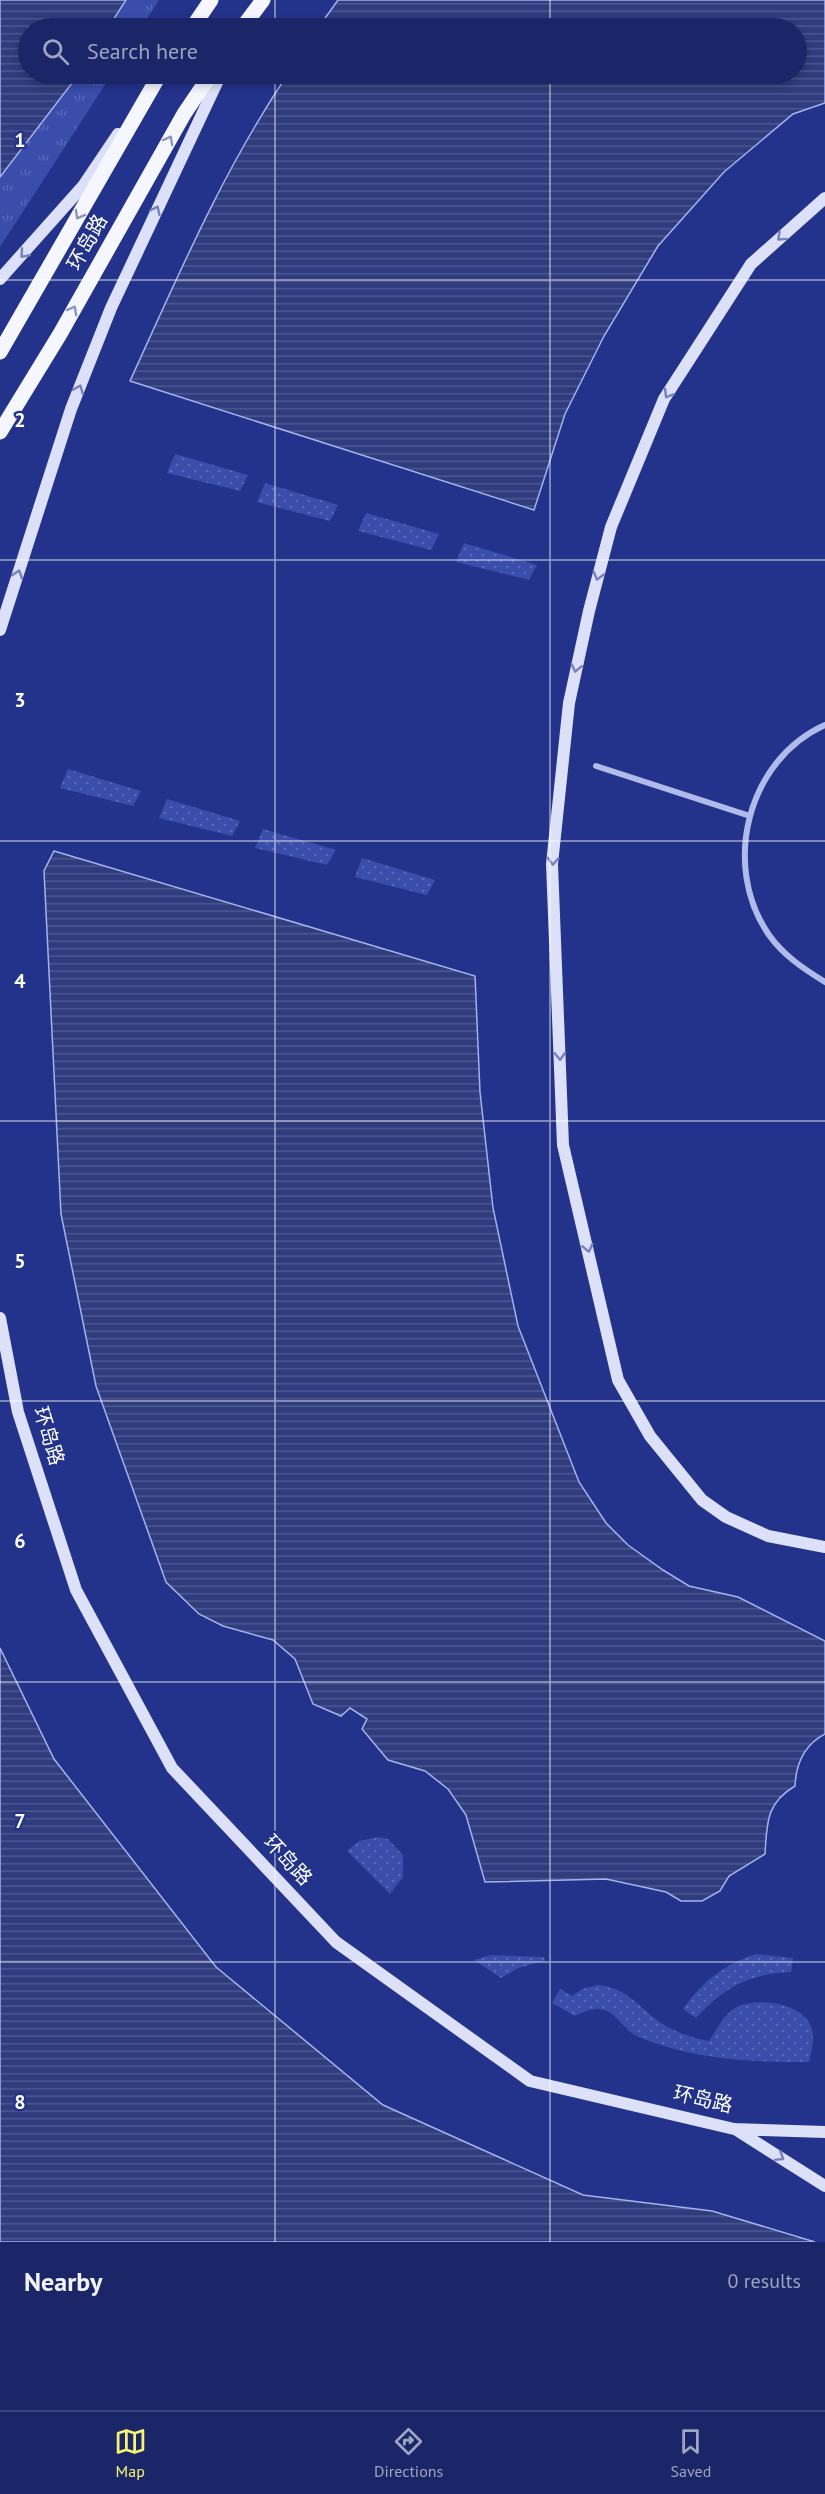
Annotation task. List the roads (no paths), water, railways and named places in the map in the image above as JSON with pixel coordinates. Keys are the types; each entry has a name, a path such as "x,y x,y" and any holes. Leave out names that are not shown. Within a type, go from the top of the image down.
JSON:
{"main road":[{"path":"199,18 211,0"},
{"path":"250,18 263,0"},
{"name":"环岛路","path":"0,352 153,84"},
{"name":"环岛路","path":"0,432 60,334 184,114 204,84"},
{"path":"0,630 83,379 116,297 216,84"},
{"path":"0,279 83,186 148,91"},
{"path":"825,198 751,264 664,399 620,506 589,611 569,703 552,864 563,1145 618,1380 650,1436 702,1500 726,1517 768,1536 825,1546"},
{"name":"环岛路","path":"0,1318 18,1412 76,1590 172,1768 336,1942 530,2081 734,2129 825,2132"},
{"path":"734,2129 825,2186"}],"street":[{"path":"825,725 811,732 781,757 759,788 746,825 744,863 752,901 769,935 795,964 825,982"},
{"path":"596,766 750,816"}]}
